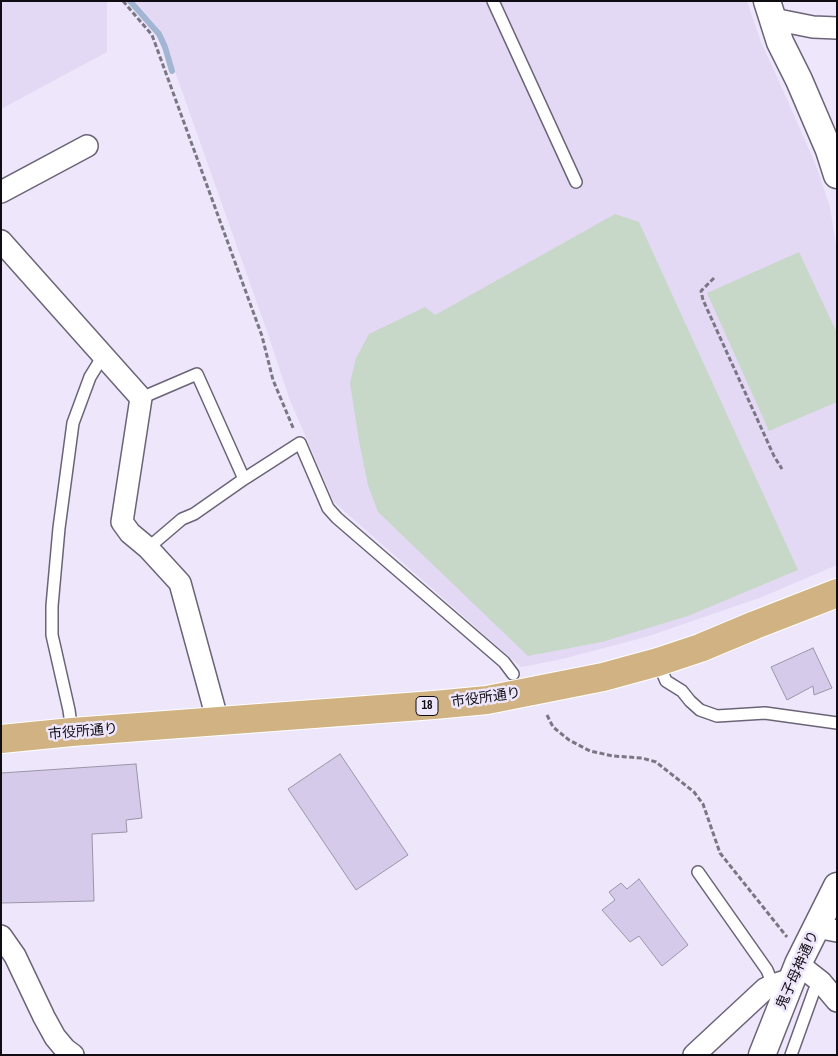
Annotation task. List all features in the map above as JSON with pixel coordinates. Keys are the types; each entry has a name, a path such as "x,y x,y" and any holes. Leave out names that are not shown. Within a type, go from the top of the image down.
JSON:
{"main road":[{"name":"市役所通り","path":"1,739 487,700 603,677 658,662 700,648 837,593"}],"street":[{"path":"770,10 813,27 837,28"},
{"path":"770,10 780,42 828,150 837,175"},
{"path":"1,192 87,146"},
{"path":"1,241 141,398 122,522 130,533 148,548 180,583 218,722"},
{"name":"鬼子母神通り","path":"762,1055 789,968 826,929 837,886"},
{"path":"1,936 15,956 55,1037 64,1049 73,1055"},
{"path":"694,1055 789,968 821,982 837,1001"}],"lane":[{"path":"493,1 576,182"},
{"path":"72,732 69,710 52,635 52,606 59,528 73,423 90,377 98,364 105,358"},
{"path":"141,398 197,374 244,480"},
{"path":"148,548 182,519 194,514 300,444 328,508 337,518 504,662 513,674"},
{"path":"658,662 666,681 682,691 700,710 717,716 765,714 837,723"},
{"path":"698,872 767,970 789,968"},
{"path":"791,1055 814,991 821,982"}],"path":[{"path":"123,1 152,35 262,336 273,380 300,444"},
{"path":"714,278 701,291 703,300 774,456 782,469"},
{"path":"547,716 553,727 570,740 590,750 613,756 642,758 656,762 694,792 703,804 720,853 789,968"}],"shaded area":[{"path":"1,1 107,1 107,52 1,109"},
{"path":"135,1 747,1 761,42 817,168 830,207 837,252 837,565 762,597 646,637 558,660 521,667 334,502 289,398 165,43 159,29"}],"green space":[{"path":"615,214 639,222 798,570 688,616 602,642 528,656 378,512 368,485 350,383 356,358 369,334 425,307 435,315"},
{"path":"799,252 837,333 837,402 769,431 707,293"}],"building":[{"path":"813,648 832,688 814,695 813,686 787,700 771,667"},
{"path":"340,754 408,855 356,890 288,789"},
{"path":"136,764 142,818 126,820 127,832 92,834 94,901 1,903 1,773"},
{"path":"639,879 688,945 662,966 639,936 630,942 602,910 615,900 609,892 621,883 627,889"}],"waterway":[{"path":"130,1 159,34 172,71"}]}
